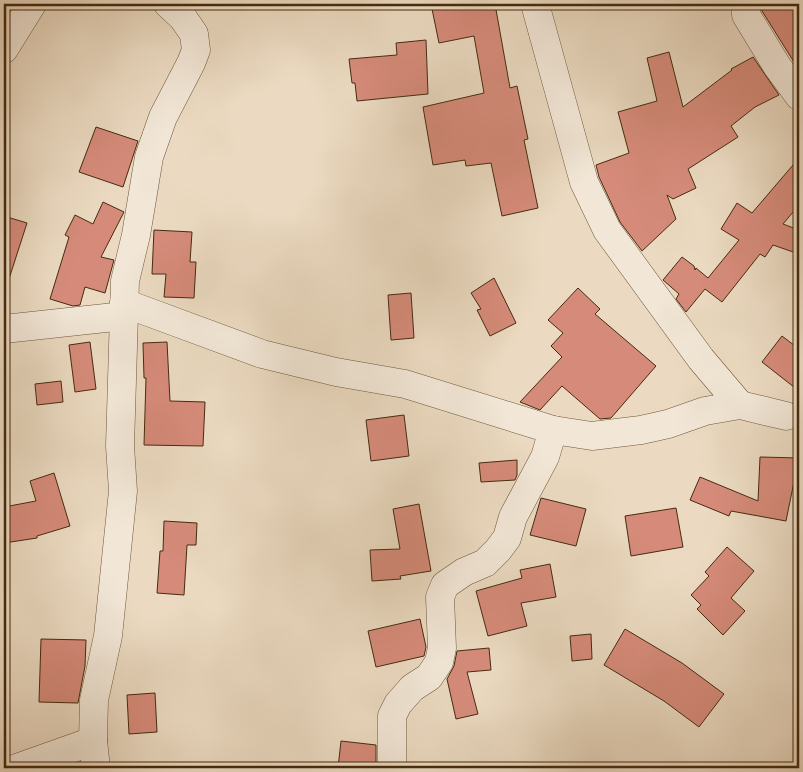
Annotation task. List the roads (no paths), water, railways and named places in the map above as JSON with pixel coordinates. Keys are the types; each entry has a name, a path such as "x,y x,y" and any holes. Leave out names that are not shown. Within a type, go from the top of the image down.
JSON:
{"street":[{"path":"4,49 32,4"},
{"path":"96,768 93,741 94,700 108,636 123,491 120,446 125,281 136,235 149,157 163,117 192,63 196,50 194,34 183,18 168,4"},
{"path":"535,4 584,182 607,230 701,359 740,405"},
{"path":"746,4 746,16 776,66 799,96"},
{"path":"4,329 124,309 262,354 336,372 405,384 553,430 592,436 668,424 705,411 740,405 786,416"},
{"path":"392,768 392,716 398,704 412,688 429,677 439,662 442,648 440,597 446,585 464,572 485,563 507,538 513,517 545,457 553,430"},
{"path":"17,768 93,741"}]}
